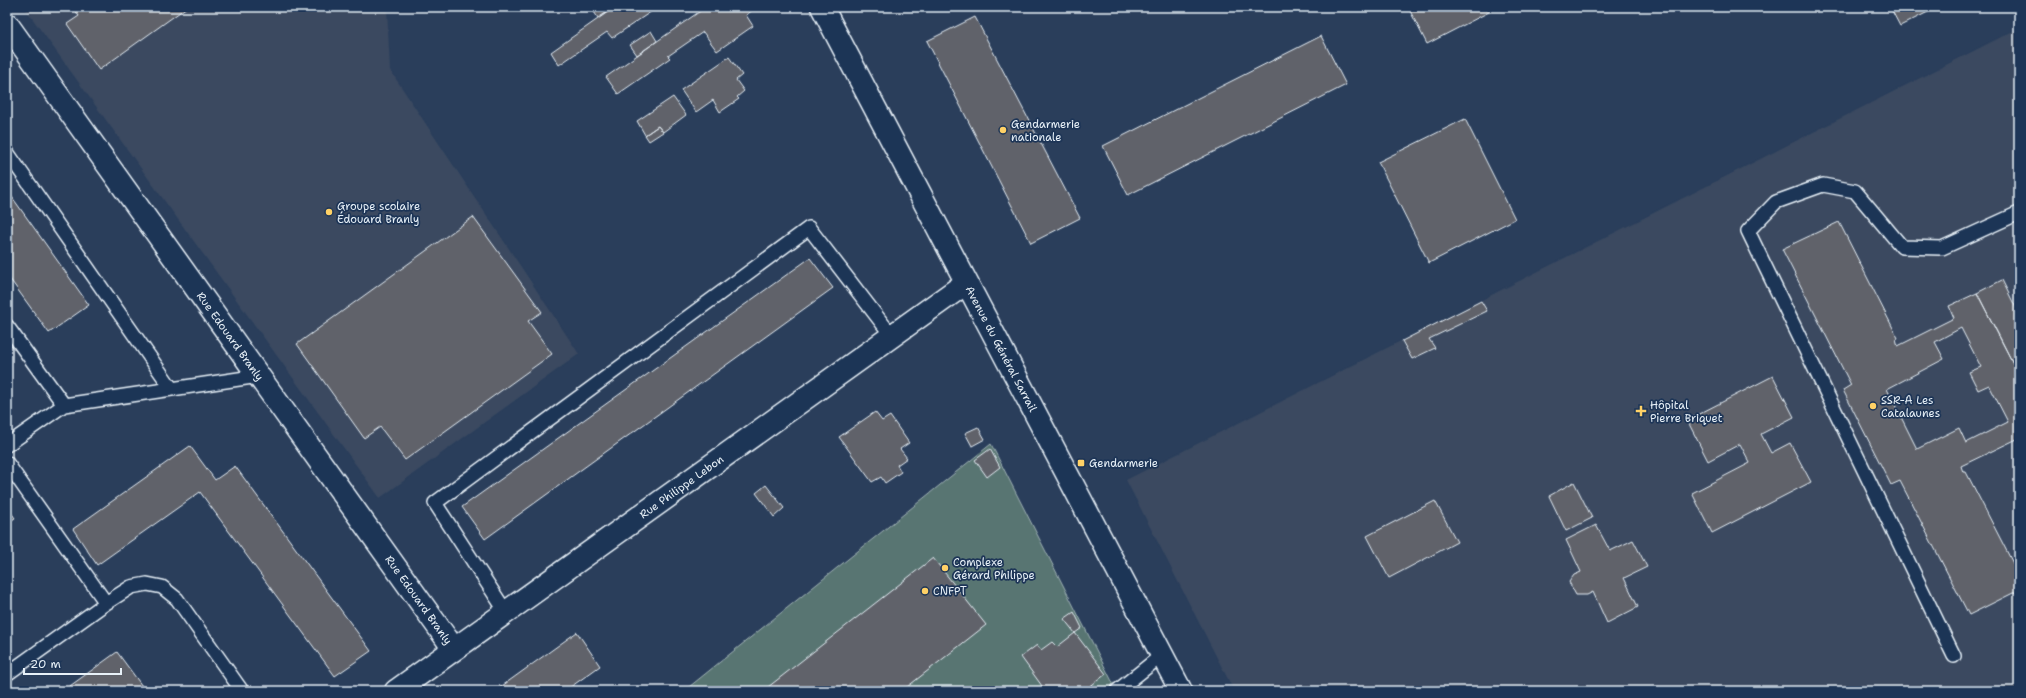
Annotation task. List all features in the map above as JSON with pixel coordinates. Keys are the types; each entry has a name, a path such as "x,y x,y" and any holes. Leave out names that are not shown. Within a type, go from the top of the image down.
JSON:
{"street":[{"name":"Avenue du Général Sarrail","path":"822,7 1181,691"},
{"name":"Rue Edouard Branly","path":"7,24 454,649"},
{"name":"Rue Philippe Lebon","path":"396,691 966,282"}],"lane":[{"path":"7,152 172,389"},
{"path":"1954,656 1748,231 1776,202 1823,185 1855,191 1902,247 1942,248 2019,213"},
{"path":"506,612 435,503 808,228 892,336"},
{"path":"7,326 64,406"},
{"path":"7,445 64,406 259,376"},
{"path":"7,463 106,603"},
{"path":"7,674 106,603 131,587 147,584 162,587 177,599 242,691"},
{"path":"1118,691 1162,655"}],"shaded area":[{"name":"Groupe scolaire Édouard Branly","path":"24,7 387,7 390,70 579,354 380,498"},
{"name":"Hôpital Pierre Briquet","path":"2019,28 2019,691 1234,691 1126,480"}],"green space":[{"name":"Complexe Gérard Philippe","path":"991,444 1117,691 684,691"}],"building":[{"path":"73,7 187,7 99,70 67,24 79,16"},
{"path":"591,7 615,7 598,18"},
{"path":"615,7 658,7 612,38 607,32 559,65 551,52"},
{"path":"706,7 752,7 754,9 746,15 753,26 717,51 703,32 668,56 670,58 618,94 606,77"},
{"path":"1408,7 1487,7 1489,12 1427,44"},
{"path":"1890,7 1938,7 1900,26"},
{"name":"Gendarmerie nationale","path":"975,17 1080,218 1031,243 927,41"},
{"path":"651,31 657,41 637,55 630,45"},
{"path":"1321,36 1346,85 1128,195 1103,146"},
{"path":"729,57 742,75 736,80 744,91 737,97 739,99 720,112 713,100 696,112 681,90"},
{"path":"673,97 686,115 663,132 658,126 645,135 637,121"},
{"path":"1465,119 1515,219 1429,263 1378,162"},
{"path":"658,126 663,132 649,141 645,135"},
{"path":"7,190 89,305 49,333 7,275"},
{"path":"473,217 542,312 528,321 552,354 405,460 380,427 364,438 297,344"},
{"name":"SSR-A Les Catalaunes","path":"1839,222 1898,338 1896,339 1898,346 1954,318 1949,306 1977,293 2019,375 2019,444 2017,439 1961,466 1963,472 1966,472 2019,575 2019,590 1969,615 1900,481 1891,485 1843,390 1851,385 1782,249","holes":["1961,328 1981,367 1969,372 1978,390 1989,385 2008,422 1966,443 1959,428 1917,449 1887,389 1944,359 1935,342"]},
{"path":"810,258 833,288 485,539 462,507"},
{"path":"2002,280 2019,314 2019,375 1977,293"},
{"path":"1481,301 1487,311 1429,339 1435,348 1412,359 1402,341"},
{"path":"1773,376 1794,417 1761,434 1771,453 1790,443 1811,482 1712,533 1692,493 1750,463 1740,444 1708,461 1687,420"},
{"path":"875,412 882,421 890,416 909,443 900,449 907,458 897,465 901,472 885,483 881,477 872,482 839,437"},
{"path":"978,427 985,439 972,446 965,433"},
{"path":"190,446 215,480 235,466 371,651 335,676 200,492 97,565 73,529"},
{"path":"990,449 1000,467 987,477 975,460"},
{"path":"1574,482 1592,518 1566,531 1549,496"},
{"path":"766,485 784,508 774,517 756,493"},
{"path":"1435,501 1457,542 1389,578 1367,536"},
{"path":"7,507 15,518 7,523"},
{"path":"1596,525 1610,551 1633,540 1647,567 1624,578 1638,607 1607,623 1593,592 1587,595 1576,595 1569,582 1574,575 1581,572 1566,540"},
{"name":"CNFPT","path":"933,558 986,625 902,691 763,691"},
{"path":"1074,612 1082,628 1075,633 1064,619"},
{"path":"577,632 600,666 565,691 495,691"},
{"path":"1075,633 1106,674 1084,691 1036,691 1042,686 1021,657 1037,645 1041,650 1052,642 1057,647"},
{"path":"117,652 142,686 135,691 63,691"}],"place":[{"name":"Gendarmerie nationale","path":"1003,130"},
{"name":"Groupe scolaire Édouard Branly","path":"329,212"},
{"name":"SSR-A Les Catalaunes","path":"1873,406"},
{"name":"Hôpital Pierre Briquet","path":"1641,411"},
{"name":"Gendarmerie","path":"1081,463"},
{"name":"Complexe Gérard Philippe","path":"945,568"},
{"name":"CNFPT","path":"925,591"}]}
